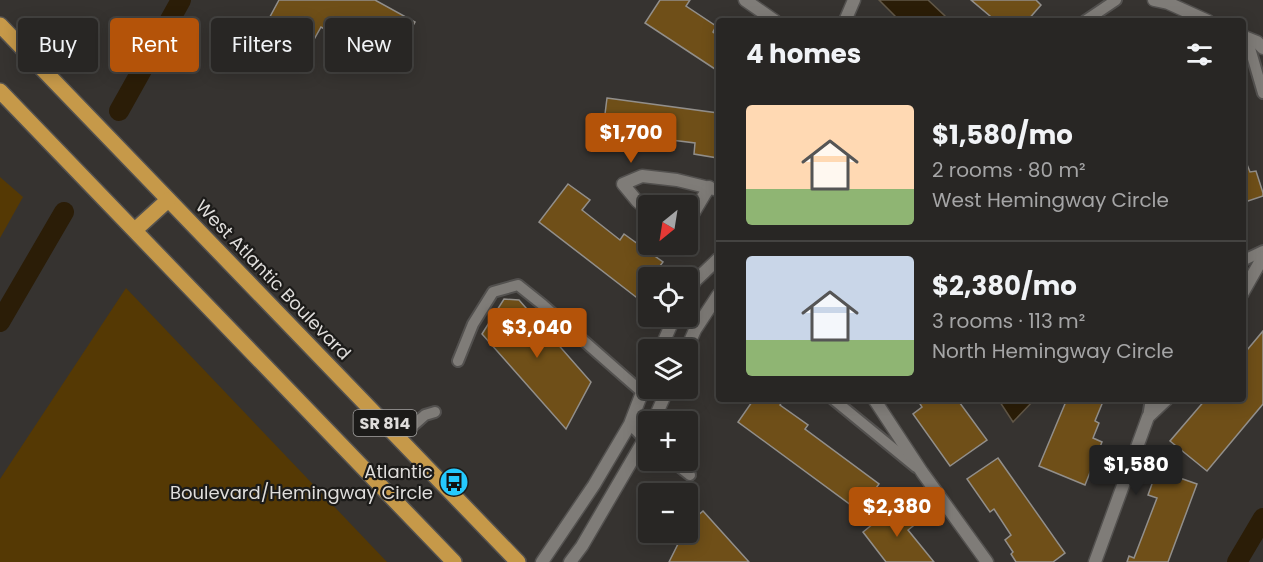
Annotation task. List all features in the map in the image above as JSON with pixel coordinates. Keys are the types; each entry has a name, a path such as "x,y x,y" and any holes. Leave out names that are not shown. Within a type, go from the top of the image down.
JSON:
{"main road":[{"name":"West Atlantic Boulevard","path":"0,25 518,562"},
{"name":"SR 814","path":"0,91 454,562"},
{"path":"135,230 168,200"}],"street":[{"path":"745,0 771,18"},
{"path":"1154,0 1168,3 1201,18"},
{"path":"1246,38 1257,42 1263,48"},
{"path":"638,202 623,184 642,176 677,180 714,188 698,209"},
{"path":"1246,287 1263,257"},
{"path":"698,279 716,261"},
{"path":"691,339 716,298"},
{"path":"542,562 594,485 630,424 639,399"},
{"path":"876,402 922,472 987,562"},
{"path":"1095,562 1148,417 1164,402"},
{"path":"570,562 638,454"}],"lane":[{"path":"1089,18 1116,0"},
{"path":"1246,43 1263,93"},
{"path":"1246,259 1263,251"},
{"path":"458,361 473,324 493,292 518,285 543,304 638,388"},
{"path":"837,402 922,472"},
{"path":"1148,417 1150,402"},
{"path":"399,438 425,415 435,412"},
{"path":"630,424 638,431"},
{"path":"685,471 690,475"}],"shaded area":[{"path":"879,0 928,0 945,18 897,18"},
{"path":"0,177 23,197 0,238"},
{"path":"126,288 387,562 0,562 0,479"},
{"path":"1000,402 1032,402 1013,422"}],"building":[{"path":"279,0 375,0 408,18 325,18 325,29 321,27 313,41 313,18 269,18"},
{"path":"660,0 690,0 686,6 716,26 713,32 716,34 716,70 645,23"},
{"path":"971,0 1036,0 1041,5 1030,18 992,18"},
{"path":"607,98 716,113 716,158 694,154 695,143 647,137 645,151 601,146"},
{"path":"1246,162 1250,172 1256,171 1263,196 1246,202"},
{"path":"568,184 590,200 582,210 620,240 624,234 638,244 638,255 653,255 663,262 659,267 638,267 638,294 636,297 539,222"},
{"path":"504,299 519,300 591,382 566,429 482,334"},
{"path":"1263,331 1263,404 1207,471 1170,441 1203,402 1246,402 1246,351"},
{"path":"752,402 782,402 780,405 808,425 805,429 879,484 859,511 738,422"},
{"path":"919,402 959,402 987,440 950,466 913,414 922,407"},
{"path":"1066,402 1103,402 1095,421 1099,423 1093,438 1102,442 1085,485 1039,466"},
{"path":"998,458 1065,553 1053,562 1016,562 1005,540 1011,535 994,509 990,512 967,479"},
{"path":"1157,470 1197,484 1168,562 1127,562 1129,556 1134,558 1157,498 1148,495"},
{"path":"900,502 917,523 908,530 934,562 886,562 863,532"},
{"path":"703,511 749,562 669,562 678,543 698,543 698,515"}],"waterway":[{"path":"119,111 181,0"},
{"path":"0,322 64,212"},
{"path":"1237,562 1263,518"}],"place":[{"name":"Atlantic Boulevard/Hemingway Circle","path":"454,482"}]}
